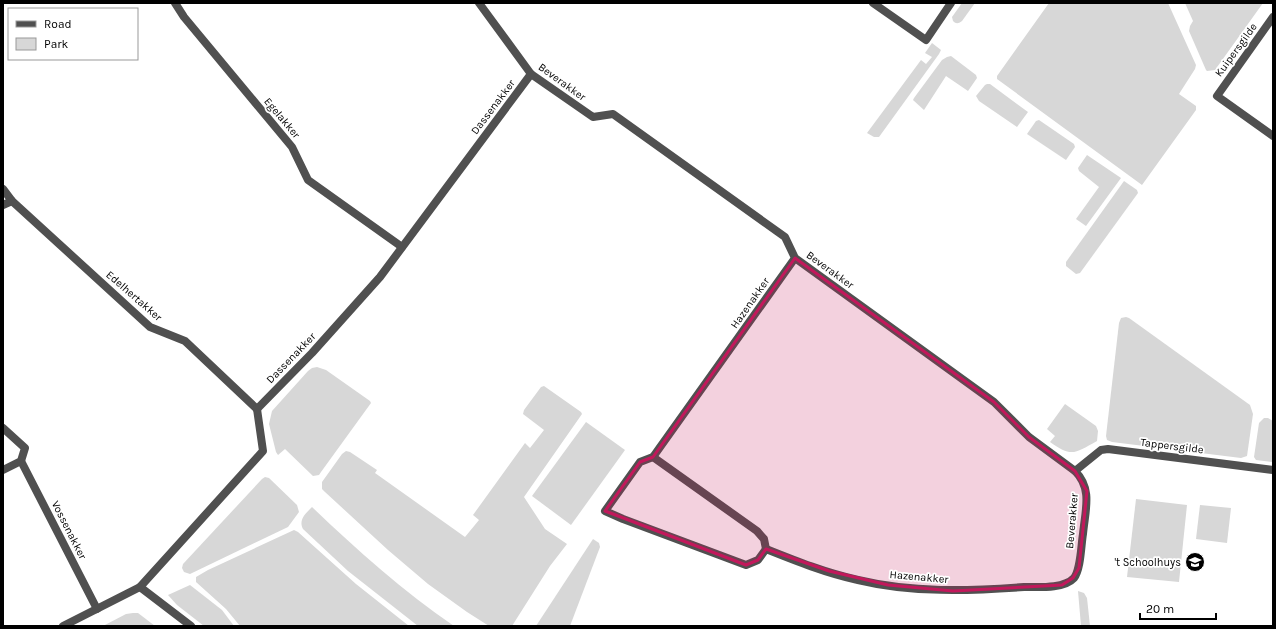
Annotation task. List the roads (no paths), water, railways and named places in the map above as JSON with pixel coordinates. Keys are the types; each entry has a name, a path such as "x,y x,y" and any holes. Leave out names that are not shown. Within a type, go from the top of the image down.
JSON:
{"street":[{"name":"Egelakker","path":"175,3 184,17 292,147 308,180 402,247"},
{"name":"Beverakker","path":"479,3 531,74 593,117 613,114 785,237 795,258 994,402 1029,437 1075,471 1084,483 1087,497 1078,568 1073,578"},
{"path":"873,3 926,40 952,3"},
{"name":"Kuipersgilde","path":"1273,17 1217,96 1273,136"},
{"name":"Dassenakker","path":"257,409 312,352 389,266 531,74"},
{"name":"Edelhertakker","path":"3,189 12,201 150,328 185,341 257,409"},
{"path":"3,205 12,201"},
{"name":"Hazenakker","path":"795,258 653,457 640,462 605,511 746,565 758,560 766,549 799,562 858,580 888,585 953,591 1062,585 1073,578"},
{"path":"63,626 140,587 264,451 257,409"},
{"name":"Vossenakker","path":"3,428 25,448 21,461 97,609"},
{"name":"Tappersgilde","path":"1075,471 1101,450 1108,449 1273,470"},
{"path":"653,457 756,531 764,540 766,549"},
{"path":"3,470 21,461"},
{"path":"140,587 191,626"}],"place":[{"name":"'t Schoolhuys","path":"1195,562"}]}
